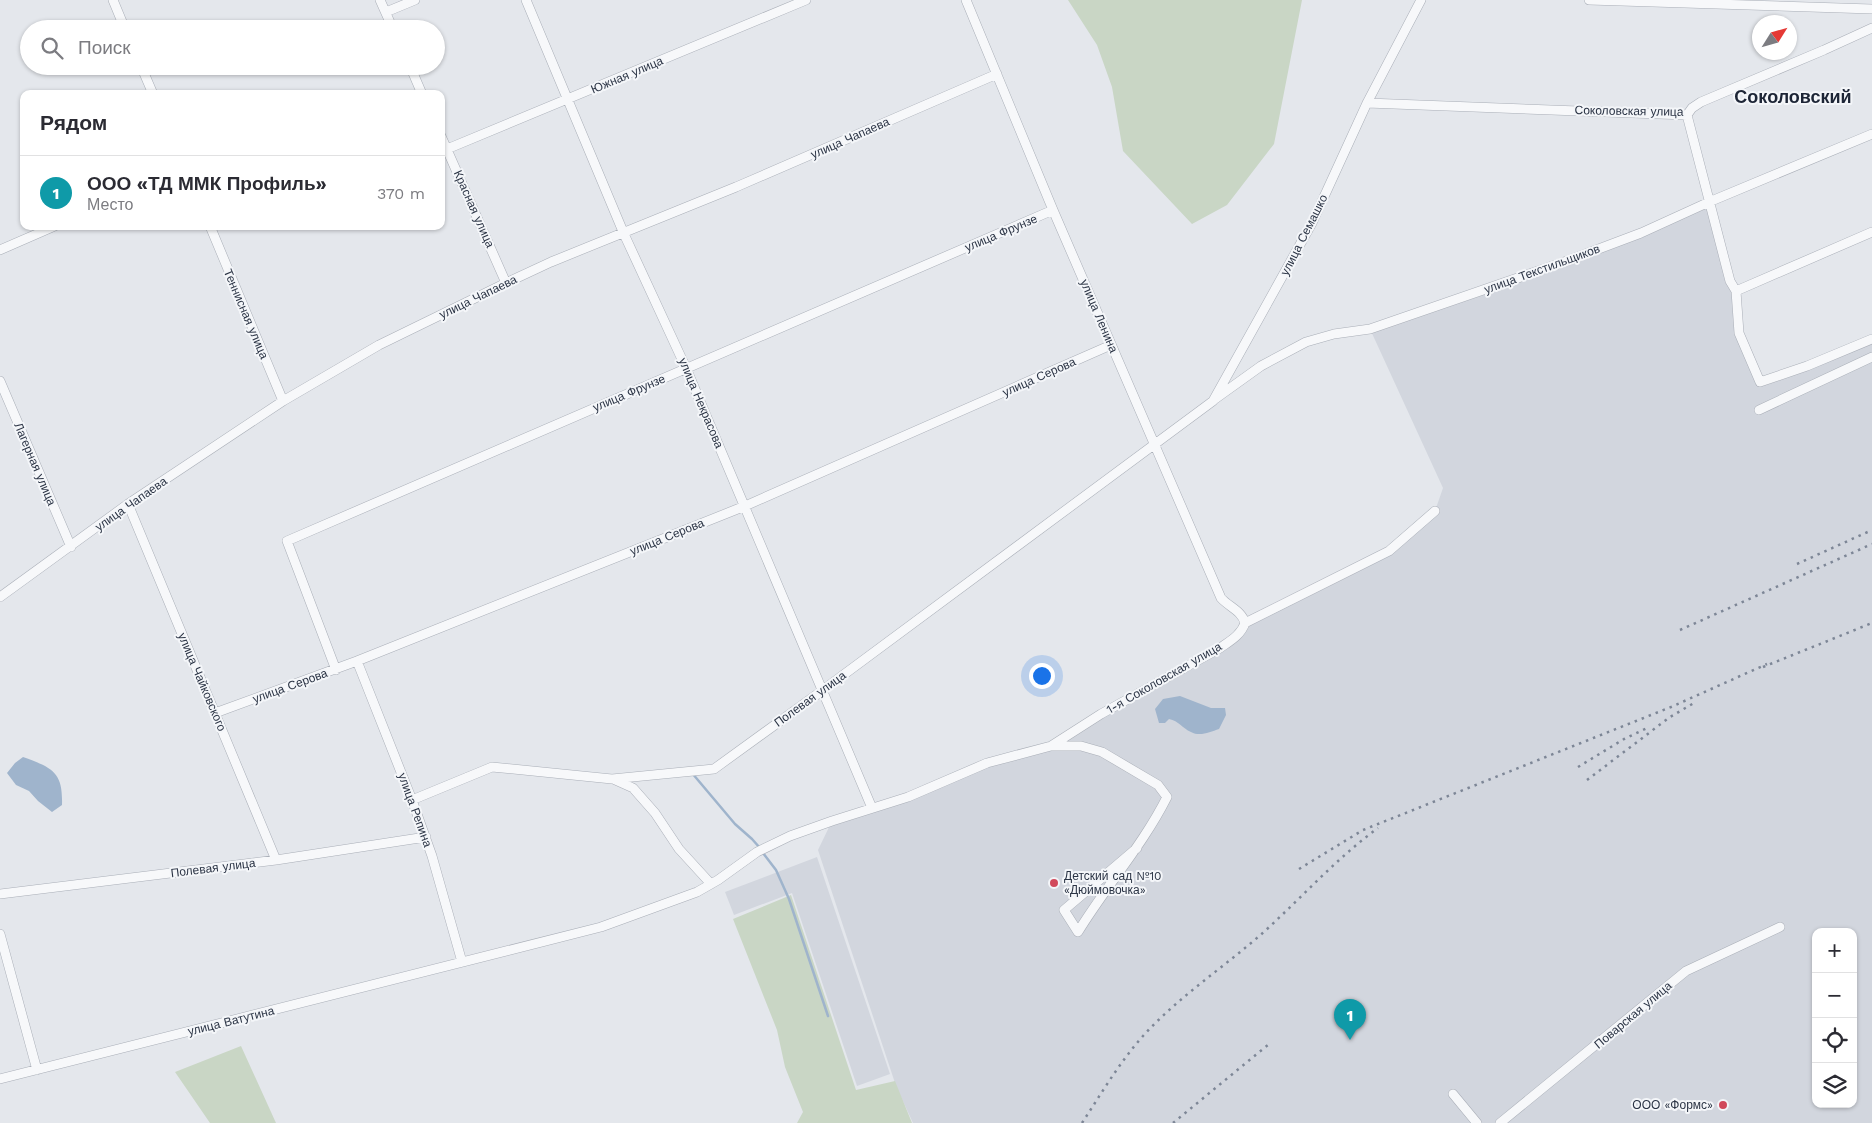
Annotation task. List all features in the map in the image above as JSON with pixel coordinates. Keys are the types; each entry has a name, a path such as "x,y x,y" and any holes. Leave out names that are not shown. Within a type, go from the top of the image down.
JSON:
{"street":[{"path":"113,0 121,20"},
{"path":"380,0 389,20"},
{"path":"386,12 415,0"},
{"name":"улица Некрасова","path":"526,0 624,234 686,368 872,808"},
{"name":"Южная улица","path":"447,149 806,0"},
{"name":"улица Ленина","path":"966,0 1053,210 1221,598 1232,609 1241,614 1245,623"},
{"name":"улица Семашко","path":"1154,444 1213,401 1312,222 1367,103 1421,0"},
{"path":"1590,0 1872,9"},
{"name":"Соколовская улица","path":"1367,103 1687,115 1692,108 1701,102 1872,28"},
{"name":"улица Чапаева","path":"0,598 128,504 283,401 379,345 506,283 736,188 997,74"},
{"path":"145,75 151,90"},
{"path":"414,75 420,90"},
{"path":"1687,115 1730,281 1736,291 1740,333 1760,382 1807,366 1872,339"},
{"name":"улица Текстильщиков","path":"1213,401 1261,366 1306,342 1334,334 1370,329 1641,233 1872,134"},
{"name":"Красная улица","path":"445,145 506,283"},
{"name":"улица Фрунзе","path":"336,670 287,541 1053,210"},
{"path":"0,250 46,230"},
{"name":"Теннисная улица","path":"212,230 283,401"},
{"path":"1736,291 1872,232"},
{"name":"улица Серова","path":"215,713 357,662 745,506 1111,345"},
{"path":"1760,410 1872,356"},
{"name":"Лагерная улица","path":"0,381 71,547"},
{"name":"Полевая улица","path":"410,794 492,768 612,779 714,770 1154,444"},
{"name":"улица Чайковского","path":"128,504 276,860"},
{"name":"1-я Соколовская улица","path":"711,884 760,851 790,836 908,797 986,763 1050,746 1101,714 1220,648 1243,630 1245,623 1389,551 1435,511"},
{"name":"улица Репина","path":"357,662 426,837 462,962"},
{"path":"1050,746 1081,746 1102,752 1158,785 1167,797 1137,848 1098,900 1078,932 1064,910 1137,848"},
{"path":"612,779 633,788 655,813 679,849 711,884"},
{"name":"Полевая улица","path":"0,894 276,860 426,837"},
{"name":"улица Ватутина","path":"0,1079 601,927 697,892 711,884"},
{"name":"Поварская улица","path":"1500,1123 1686,971 1780,927"},
{"path":"0,934 37,1070"},
{"path":"1453,1094 1477,1123"}],"shaded area":[{"path":"1709,202 1730,281 1740,333 1760,382 1872,339 1872,1123 913,1123 896,1086 818,850 832,821 987,763 1034,751 1220,648 1245,623 1389,551 1435,511 1443,488 1370,329 1476,293"},
{"path":"817,857 890,1074 857,1086 792,893 734,915 725,892"}],"green space":[{"path":"1068,0 1302,0 1274,144 1227,205 1192,224 1123,151 1112,87 1097,45"},
{"path":"791,895 856,1090 895,1081 912,1123 797,1123 803,1112 785,1067 777,1030 733,919"},
{"path":"241,1046 276,1123 210,1123 175,1072"}],"water":[{"path":"1180,696 1211,708 1225,708 1226,715 1219,729 1205,734 1198,734 1169,719 1165,723 1159,723 1155,709 1163,699"},
{"path":"23,757 49,768 58,778 61,785 62,805 52,812 29,791 16,785 7,773"}],"waterway":[{"path":"692,773 735,824 760,848"},
{"path":"763,853 776,870 789,899 828,1016"}],"railway":[{"path":"1797,564 1872,530"},
{"path":"1680,630 1872,544"},
{"path":"1763,667 1872,623"},
{"path":"1299,869 1363,830 1671,707 1767,664"},
{"path":"1587,780 1670,717 1694,703"},
{"path":"1578,767 1624,739 1647,728"},
{"path":"1082,1123 1126,1057 1157,1021 1187,994 1266,930 1335,864 1378,828"},
{"path":"1173,1123 1269,1044"}],"place":[{"name":"Детский сад №10 «Дюймовочка»","path":"1054,883"},
{"name":"ООО «ТД ММК Профиль»","path":"1350,1040"},
{"name":"ООО «Формс»","path":"1723,1105"}],"district":[{"name":"Соколовский","path":"1793,97"}]}
